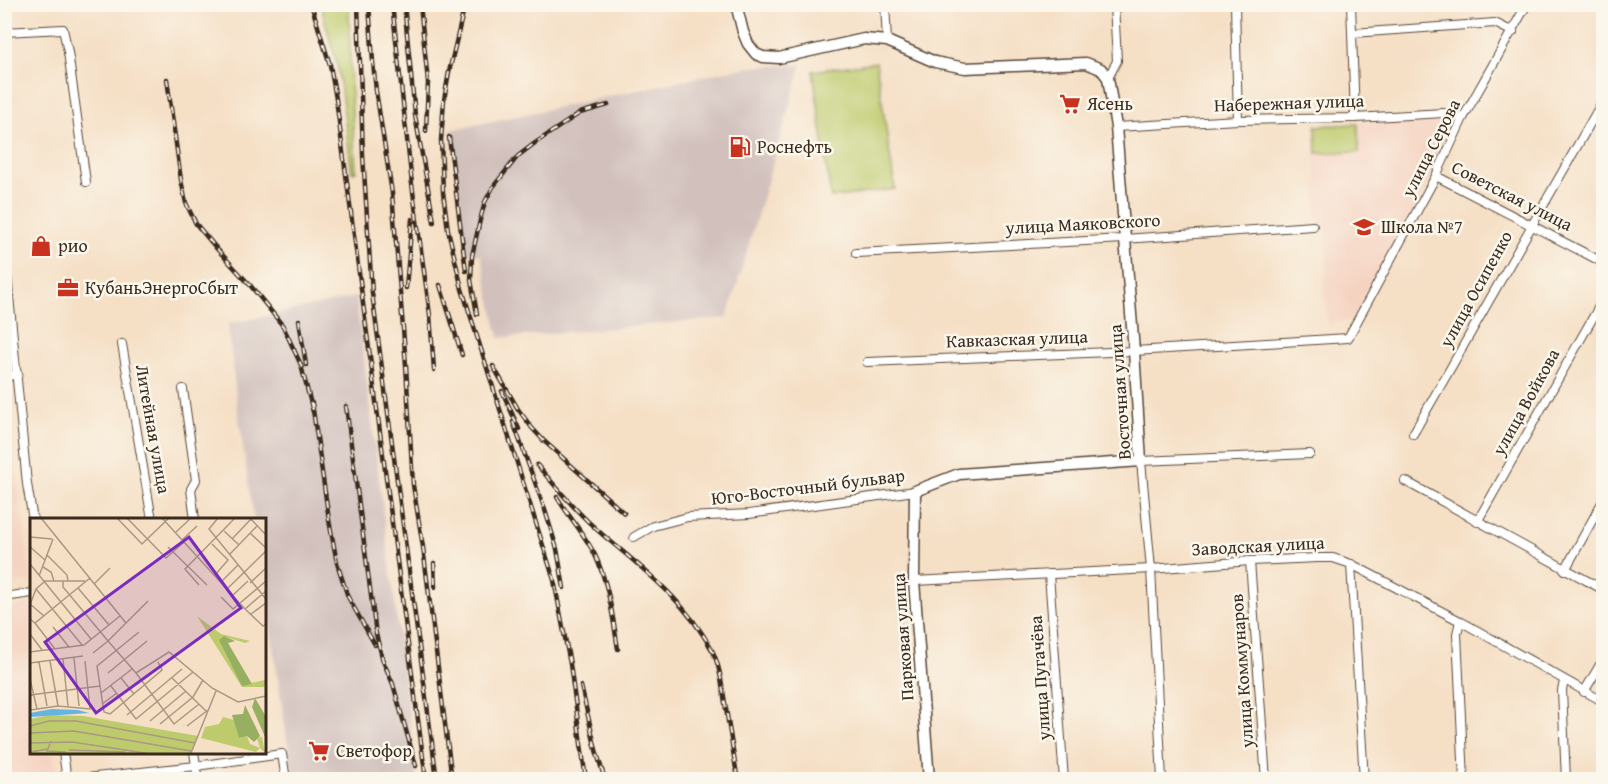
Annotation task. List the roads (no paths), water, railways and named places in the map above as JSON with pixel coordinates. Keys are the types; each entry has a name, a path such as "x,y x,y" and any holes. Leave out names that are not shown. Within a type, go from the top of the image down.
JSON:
{"main road":[{"path":"736,4 748,44 756,54 763,57 779,58 864,39 887,41 935,62 965,68 1086,63 1101,69 1108,78"},
{"name":"Восточная улица","path":"1108,78 1116,127 1141,461"},
{"name":"Юго-Восточный бульвар","path":"915,491 959,474 1141,461"},
{"name":"Парковая улица","path":"915,491 914,581 929,780"}],"street":[{"path":"885,4 887,41"},
{"name":"Восточная улица","path":"1108,78 1117,61 1114,4"},
{"path":"1236,4 1238,120"},
{"path":"1351,4 1355,118"},
{"name":"улица Серова","path":"1348,338 1437,176 1462,118 1527,4"},
{"path":"1353,33 1495,22 1513,32"},
{"path":"4,32 63,29 86,182"},
{"name":"улица Осипенко","path":"1413,434 1604,99"},
{"name":"Набережная улица","path":"1116,127 1444,113 1462,118"},
{"name":"Советская улица","path":"1437,176 1604,263"},
{"name":"улица Маяковского","path":"856,253 1124,239 1313,226"},
{"path":"4,244 27,484 33,518"},
{"name":"улица Войкова","path":"1478,522 1604,298"},
{"name":"Кавказская улица","path":"867,362 1134,351 1348,338"},
{"name":"Литейная улица","path":"122,344 152,518"},
{"path":"4,377 18,374"},
{"path":"183,389 196,480 190,489 195,518"},
{"name":"Юго-Восточный бульвар","path":"1141,461 1310,454"},
{"name":"Восточная улица","path":"1141,461 1151,569 1162,780"},
{"path":"1405,481 1604,590"},
{"name":"Юго-Восточный бульвар","path":"634,537 653,526 688,517 749,514 915,491"},
{"path":"1565,570 1604,499"},
{"name":"Заводская улица","path":"914,581 1333,558 1351,564 1460,621 1604,702"},
{"name":"улица Коммунаров","path":"1250,561 1266,780"},
{"path":"1351,564 1364,780"},
{"name":"улица Пугачёва","path":"1049,574 1064,780"},
{"path":"4,597 30,593"},
{"path":"1460,621 1456,634 1464,780"},
{"path":"1584,692 1604,658"},
{"path":"1564,681 1562,690 1566,780"},
{"path":"63,754 67,780 282,754 286,780"},
{"path":"194,754 198,780"}],"railway":[{"path":"311,4 330,65 336,99 426,780"},
{"path":"358,4 363,155 372,293 437,780"},
{"path":"369,4 376,91 392,193 413,485 452,780"},
{"path":"392,4 412,184 430,315 434,370"},
{"path":"404,4 415,115 434,222"},
{"path":"420,4 428,82 426,131"},
{"path":"465,4 444,100 441,140 443,192 448,230 462,289 554,580 570,664 586,780"},
{"path":"167,79 186,203 196,224 283,326 301,365 313,412"},
{"path":"477,314 471,280 472,256 485,202 493,187 518,156 535,143 580,113 608,105"},
{"path":"449,137 466,271"},
{"path":"406,288 412,219"},
{"path":"440,285 462,355"},
{"path":"299,320 306,365"},
{"path":"493,366 532,428 624,513"},
{"path":"502,391 519,429"},
{"path":"312,403 337,563 348,597 375,645"},
{"path":"346,406 376,634 416,766"},
{"path":"513,422 557,549 564,588"},
{"path":"537,465 585,519 663,587 701,632 715,656 719,669 737,775"},
{"path":"557,497 587,540 600,566 610,602 618,649"},
{"path":"434,563 435,587"},
{"path":"581,686 605,780"}],"place":[{"name":"Ясень","path":"1070,104"},
{"name":"Роснефть","path":"740,147"},
{"name":"Школа №7","path":"1364,227"},
{"name":"рио","path":"41,246"},
{"name":"КубаньЭнергоСбыт","path":"68,288"},
{"name":"Светофор","path":"319,751"}]}
